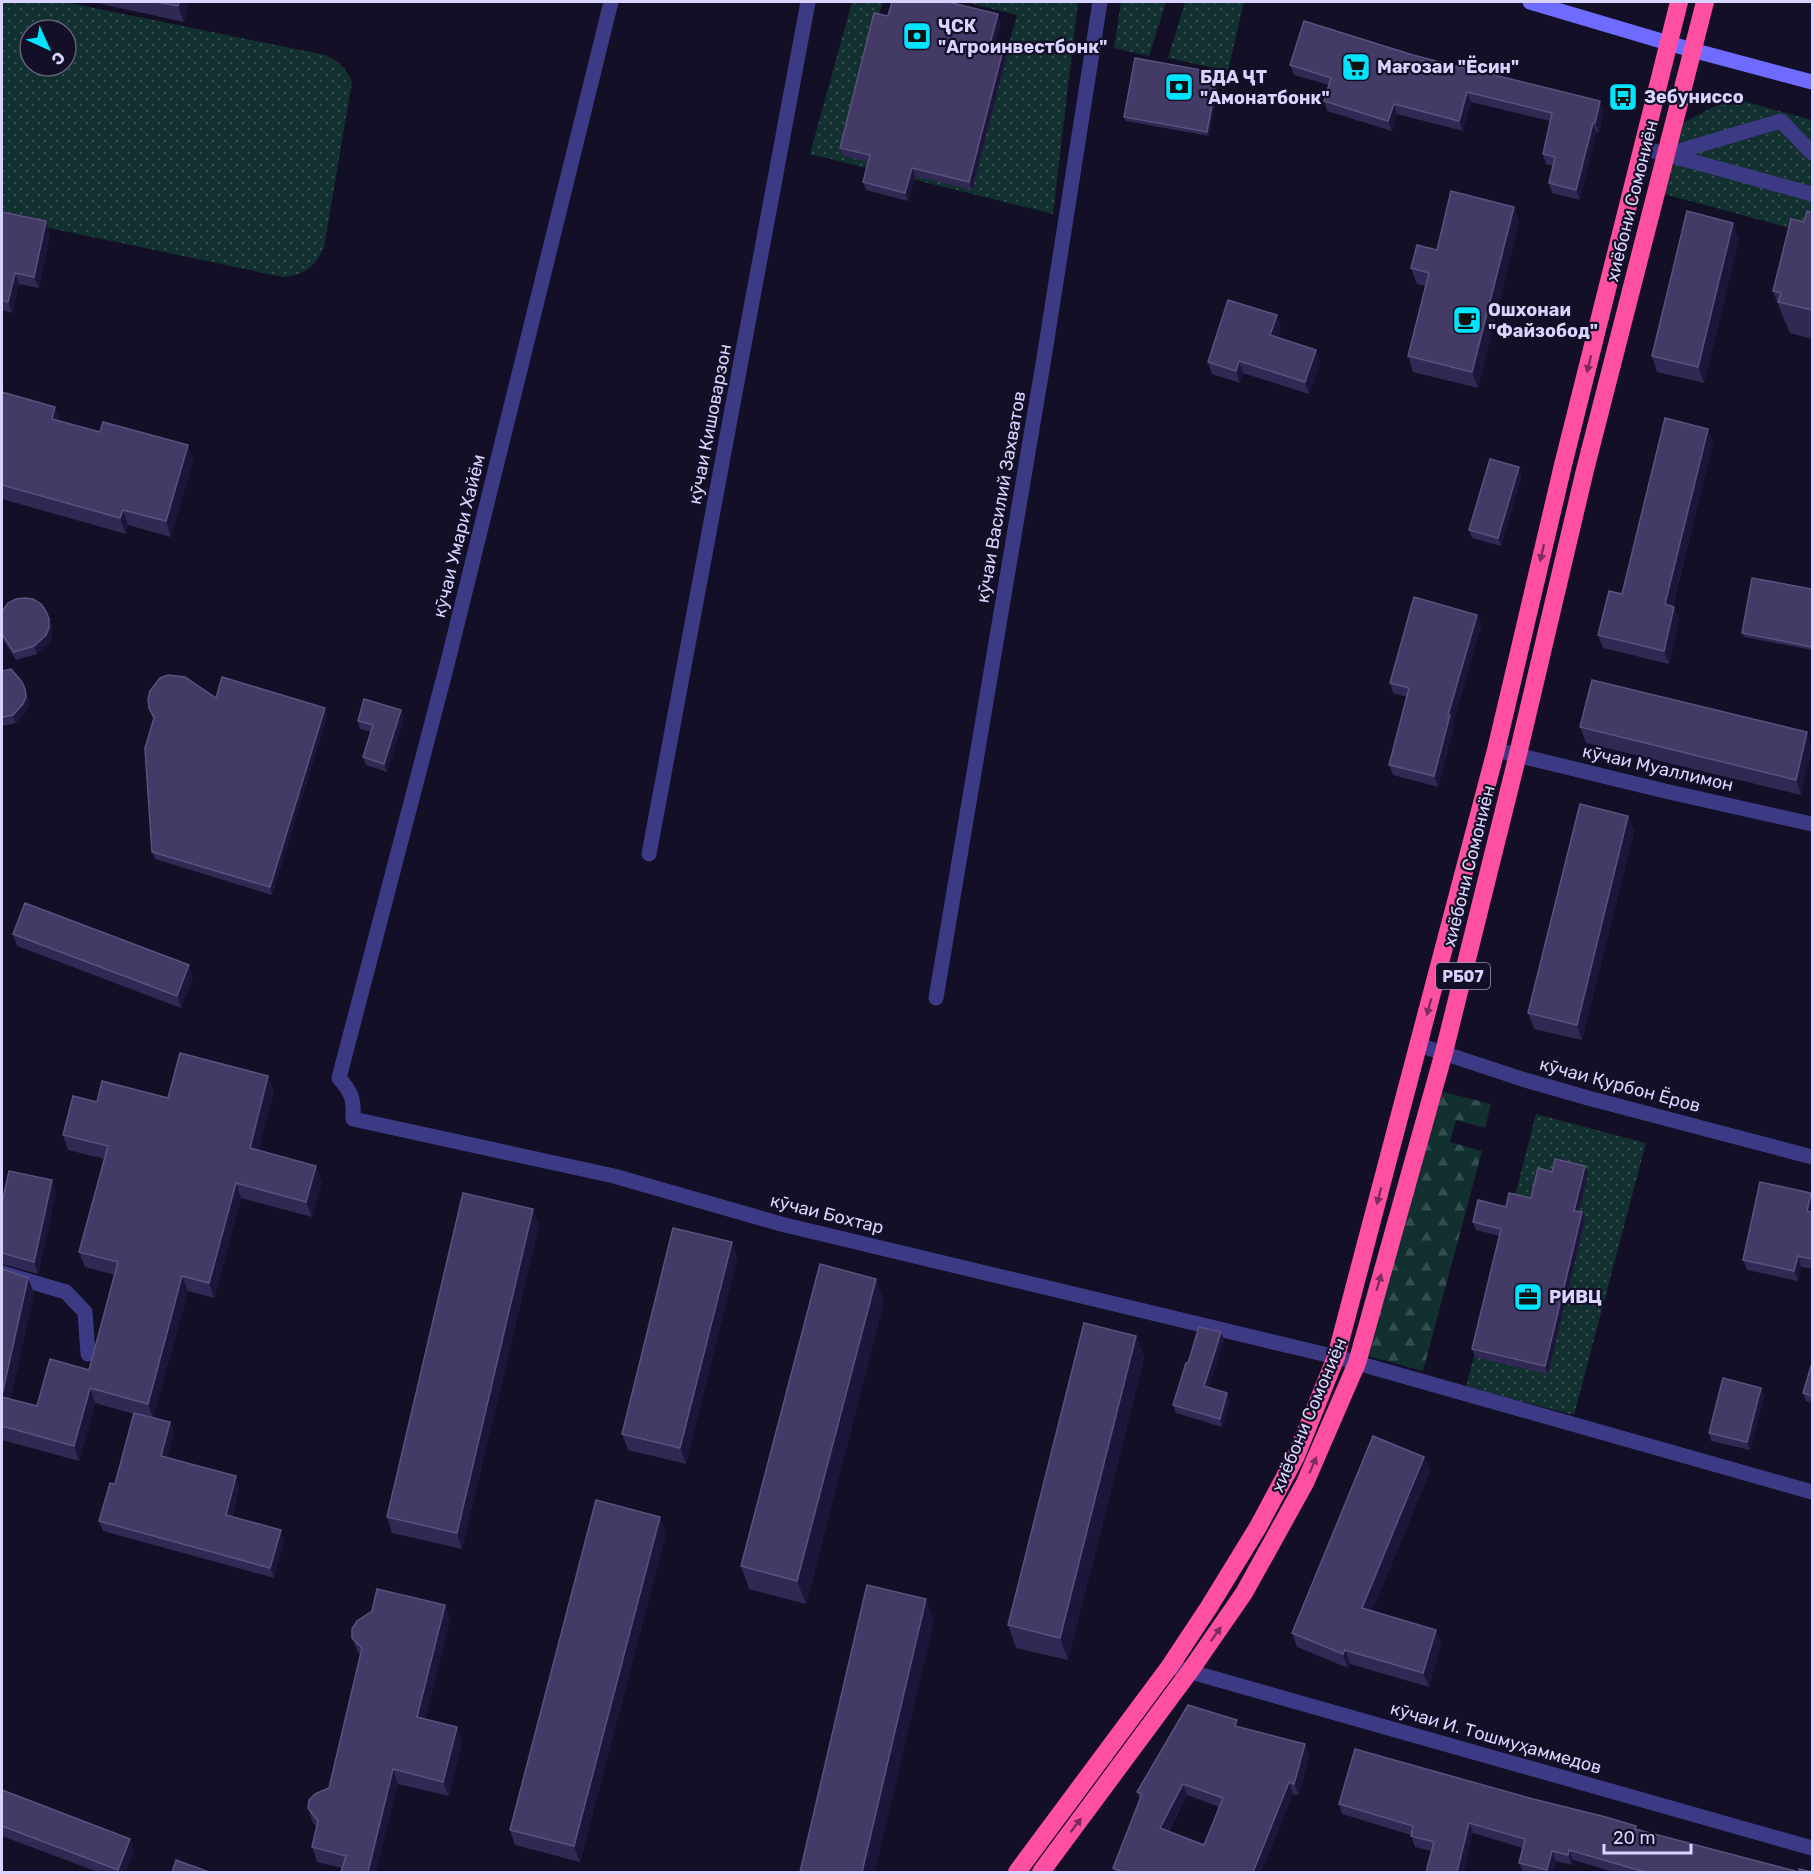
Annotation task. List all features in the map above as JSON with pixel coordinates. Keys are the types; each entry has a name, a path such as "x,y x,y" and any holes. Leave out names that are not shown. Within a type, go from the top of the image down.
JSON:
{"highway":[{"name":"хиёбони Сомониён","path":"1017,1872 1170,1666 1209,1607 1258,1527 1296,1456 1336,1357 1496,750 1561,476 1679,2"},
{"name":"хиёбони Сомониён","path":"1041,1872 1190,1671 1244,1593 1305,1483 1357,1363 1444,1052 1518,754 1582,481 1705,2"}],"street":[{"name":"кӯчаи Умари Хайём","path":"339,1078 448,661 611,2"},
{"name":"кӯчаи Кишоварзон","path":"649,854 808,2"},
{"name":"кӯчаи Василий Захватов","path":"936,998 1045,352 1100,2"},
{"path":"1530,2 1692,50 1812,82"},
{"path":"1667,155 1781,121 1812,153"},
{"path":"1642,148 1812,194"},
{"name":"кӯчаи Муаллимон","path":"1496,750 1812,824"},
{"name":"кӯчаи Қурбон Ёров","path":"1419,1045 1522,1079 1812,1157"},
{"name":"кӯчаи Бохтар","path":"339,1078 350,1091 354,1106 353,1119 614,1176 781,1224 1336,1357"},
{"path":"2,1273 66,1292 85,1312 88,1354"},
{"path":"1336,1357 1812,1492"},
{"name":"кӯчаи И. Тошмуҳаммедов","path":"1170,1666 1812,1848"}],"green space":[{"path":"2,2 65,2 325,55 342,66 352,82 324,247 317,260 308,269 283,277 2,218"},
{"path":"852,2 883,2 877,21 1005,58 1017,15 965,2 1078,2 1053,214 810,154"},
{"path":"1121,2 1166,2 1149,56 1114,48"},
{"path":"1185,2 1244,2 1228,71 1168,58"},
{"path":"1731,98 1812,120 1812,234 1657,192 1677,126"},
{"path":"1428,1088 1491,1104 1485,1128 1456,1120 1450,1142 1482,1151 1423,1371 1357,1353"},
{"path":"1536,1114 1646,1143 1574,1415 1466,1387"}],"building":[{"path":"157,2 179,2 178,6"},
{"path":"892,2 948,2 998,14 989,47 1003,50 969,182 912,168 905,193 863,182 870,155 840,148 874,13 888,16"},
{"path":"1304,21 1413,55 1600,101 1576,190 1549,183 1555,157 1543,154 1552,113 1467,92 1459,121 1394,104 1388,121 1324,101 1331,78 1290,65"},
{"path":"1135,58 1218,73 1207,132 1124,117"},
{"path":"1451,191 1514,207 1472,372 1408,356 1429,273 1411,268 1417,245 1437,250"},
{"path":"1687,211 1733,223 1698,367 1652,356"},
{"path":"1807,211 1812,213 1812,310 1778,302 1781,293 1773,291 1791,219 1804,222"},
{"path":"2,212 46,221 34,277 15,273 8,302 2,300"},
{"path":"1228,300 1277,315 1270,335 1316,350 1305,382 1239,361 1236,371 1208,362"},
{"path":"2,392 55,407 52,419 100,432 103,422 188,445 166,521 123,510 120,518 2,485"},
{"path":"1665,418 1708,429 1665,604 1674,607 1664,651 1598,635 1609,591 1622,594"},
{"path":"1490,459 1519,467 1498,538 1469,530"},
{"path":"1752,578 1812,589 1812,647 1742,633"},
{"path":"1414,597 1477,615 1448,715 1450,715 1434,776 1389,765 1409,688 1390,683"},
{"path":"25,598 33,599 41,604 49,619 49,628 46,635 34,646 14,652 2,634 2,612 8,603"},
{"path":"11,669 22,682 26,697 13,715 2,717 2,671"},
{"path":"168,675 185,677 216,698 222,677 325,708 270,887 152,852 145,748 154,718 148,699 150,691 160,678"},
{"path":"1592,680 1807,732 1796,780 1580,727"},
{"path":"364,699 401,710 384,764 363,757 373,725 358,721"},
{"path":"1580,804 1628,816 1577,1025 1528,1013"},
{"path":"25,903 189,965 177,996 13,934"},
{"path":"180,1053 268,1076 250,1148 316,1166 306,1202 236,1183 209,1283 182,1276 148,1404 90,1388 74,1446 2,1426 2,1397 37,1406 50,1359 89,1370 118,1262 79,1252 108,1146 63,1135 73,1096 97,1102 102,1081 168,1098"},
{"name":"РИВЦ","path":"1555,1159 1585,1166 1574,1211 1582,1212 1545,1366 1472,1349 1501,1229 1473,1222 1478,1200 1506,1207 1509,1193 1531,1198 1538,1168 1552,1172"},
{"path":"9,1171 52,1180 34,1262 2,1253 2,1203"},
{"path":"1760,1182 1811,1193 1807,1211 1812,1212 1812,1259 1798,1256 1794,1271 1743,1260"},
{"path":"463,1193 533,1209 457,1533 387,1517"},
{"path":"673,1228 732,1242 680,1448 622,1434"},
{"path":"820,1264 876,1279 797,1581 741,1566"},
{"path":"2,1269 28,1278 2,1395"},
{"path":"1084,1323 1136,1336 1060,1638 1008,1625"},
{"path":"1199,1327 1221,1332 1204,1386 1227,1393 1220,1419 1173,1405"},
{"path":"1812,1363 1812,1396 1803,1393"},
{"path":"1723,1378 1761,1388 1747,1442 1709,1433"},
{"path":"134,1413 170,1422 161,1456 236,1476 226,1515 281,1530 270,1568 99,1521 110,1483 115,1484"},
{"path":"1373,1436 1424,1457 1362,1608 1436,1630 1423,1673 1345,1650 1343,1654 1292,1633"},
{"path":"596,1500 660,1517 574,1846 510,1830"},
{"path":"867,1585 926,1599 862,1872 800,1872"},
{"path":"377,1589 445,1605 417,1717 457,1727 443,1782 393,1769 368,1872 341,1872 346,1856 312,1847 318,1821 308,1808 309,1800 315,1794 329,1788 362,1648 352,1638 352,1629 357,1621 372,1611"},
{"path":"1188,1705 1237,1720 1235,1726 1305,1744 1294,1784 1289,1782 1253,1872 1123,1872 1113,1868 1142,1794 1137,1792","holes":["1183,1784 1223,1798 1204,1845 1160,1828"]},
{"path":"1355,1749 1602,1816 1636,1826 1635,1829 1799,1872 1645,1872 1569,1850 1568,1855 1552,1851 1547,1870 1519,1863 1525,1839 1469,1823 1457,1872 1426,1872 1434,1842 1411,1836 1413,1826 1339,1804"},
{"path":"2,1790 130,1839 118,1870 2,1826"},
{"path":"176,1860 209,1872 172,1872"}],"place":[{"name":"ҶСК \"Агроинвестбонк\"","path":"917,36"},
{"name":"Мағозаи \"Ёсин\"","path":"1356,67"},
{"name":"БДА ҶТ \"Амонатбонк\"","path":"1179,87"},
{"name":"Зебуниссо","path":"1623,97"},
{"name":"Ошхонаи \"Файзобод\"","path":"1467,320"},
{"name":"РИВЦ","path":"1528,1297"}]}
